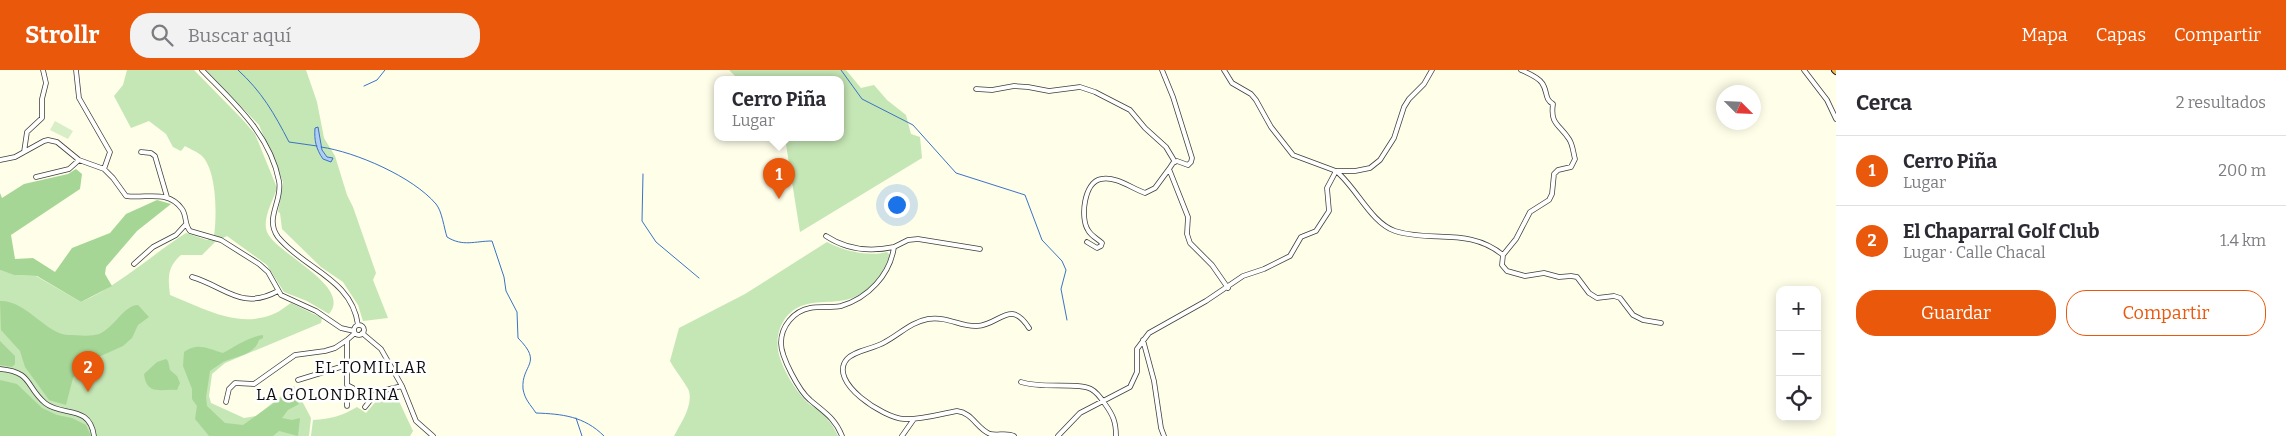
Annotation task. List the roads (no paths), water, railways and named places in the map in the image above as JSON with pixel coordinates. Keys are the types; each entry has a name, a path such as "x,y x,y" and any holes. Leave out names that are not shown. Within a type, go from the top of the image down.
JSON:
{"street":[{"path":"24,152 27,132 42,118 42,99 46,83 43,70"},
{"path":"76,70 79,98 110,152 104,169"},
{"path":"202,70 248,118 264,142 280,186 272,218 276,232 289,246 345,292 353,305 358,325 362,327 362,333"},
{"path":"976,89 992,90 1014,86 1049,91 1080,87 1095,92 1130,110 1145,128 1166,147 1175,162 1188,165 1192,158 1174,97 1162,70"},
{"path":"1224,70 1232,83 1251,94 1256,100 1271,126 1293,155 1336,171 1355,171 1370,168 1380,160 1394,138 1404,106 1424,84 1432,70"},
{"path":"1521,70 1543,84 1546,98 1553,104 1552,119 1570,140 1575,159 1571,167 1562,167 1554,174 1552,194 1548,200 1530,212 1516,239 1502,255 1502,265 1507,271 1525,276 1544,273 1559,277 1577,277 1589,293 1597,298 1614,296 1620,298 1634,316 1643,320 1661,323"},
{"path":"1804,70 1827,100 1836,119"},
{"path":"0,160 16,157 44,141 53,140 79,160 104,169 126,196 168,197"},
{"path":"141,152 151,153 155,156 168,197 181,208 186,224 194,233 221,240 264,268 272,277 281,295 316,311 341,328 359,335 362,333 381,348 402,386 416,421 433,436"},
{"path":"36,177 69,169 79,160"},
{"path":"1087,242 1097,248 1102,243 1088,231 1085,221 1087,196 1090,186 1095,181 1102,178 1112,180 1145,193 1155,188 1175,162"},
{"path":"1169,169 1188,217 1187,234 1190,242 1212,265 1228,288"},
{"path":"1336,171 1383,224 1394,230 1411,234 1476,240 1490,244 1502,255"},
{"path":"1058,436 1080,413 1102,400 1126,390 1134,382 1137,372 1138,349 1149,333 1228,288 1243,276 1264,269 1290,256 1301,236 1316,231 1330,211 1327,188 1336,171"},
{"path":"134,264 153,247 176,235 186,224"},
{"path":"826,236 843,245 861,250 880,250 894,247 908,240 918,239 980,249"},
{"path":"842,436 828,413 805,394 789,367 782,352 782,333 788,321 803,310 841,306 856,300 868,292 884,275 894,247"},
{"path":"192,277 248,300 261,299 278,291"},
{"path":"1014,436 990,434 981,428 972,417 963,412 957,411 914,419 898,418 882,413 855,391 843,376 843,367 847,359 886,342 909,326 927,319 944,318 969,326 980,326 1010,313 1021,317 1029,328"},
{"path":"226,402 229,389 235,383 254,384 295,355 335,348 347,340 358,325"},
{"path":"347,340 348,385 354,391 351,397 347,398 347,406"},
{"path":"1143,340 1154,381 1161,428 1164,436"},
{"path":"298,380 347,365"},
{"path":"0,369 22,375 48,405 82,416 93,428 94,436"},
{"path":"1021,382 1037,386 1088,388 1102,400 1115,420 1116,436"},
{"path":"365,407 377,392 402,386"},
{"path":"902,436 914,419"}],"water":[{"path":"318,127 322,150 327,157 333,158 331,162 323,159 317,148 315,128"}],"waterway":[{"path":"238,70 267,103 289,142 317,146"},
{"path":"364,86 377,80 385,70"},
{"path":"841,70 862,99 913,125 956,173 1025,195 1042,240 1062,261 1066,270 1061,289 1067,320"},
{"path":"321,147 367,160 399,175 413,184 438,207 447,237 464,243 492,241 504,277 506,291 517,312 518,338 529,353 530,364 523,381 526,399 536,413 555,414 581,420 604,436"},
{"path":"643,174 642,221 656,242 699,278"},
{"path":"576,418 582,436"}],"place":[{"name":"Cerro Piña","path":"779,199"},
{"name":"El Chaparral Golf Club","path":"88,392"}],"district":[{"name":"EL TOMILLAR","path":"371,367"},
{"name":"LA GOLONDRINA","path":"328,394"}]}
